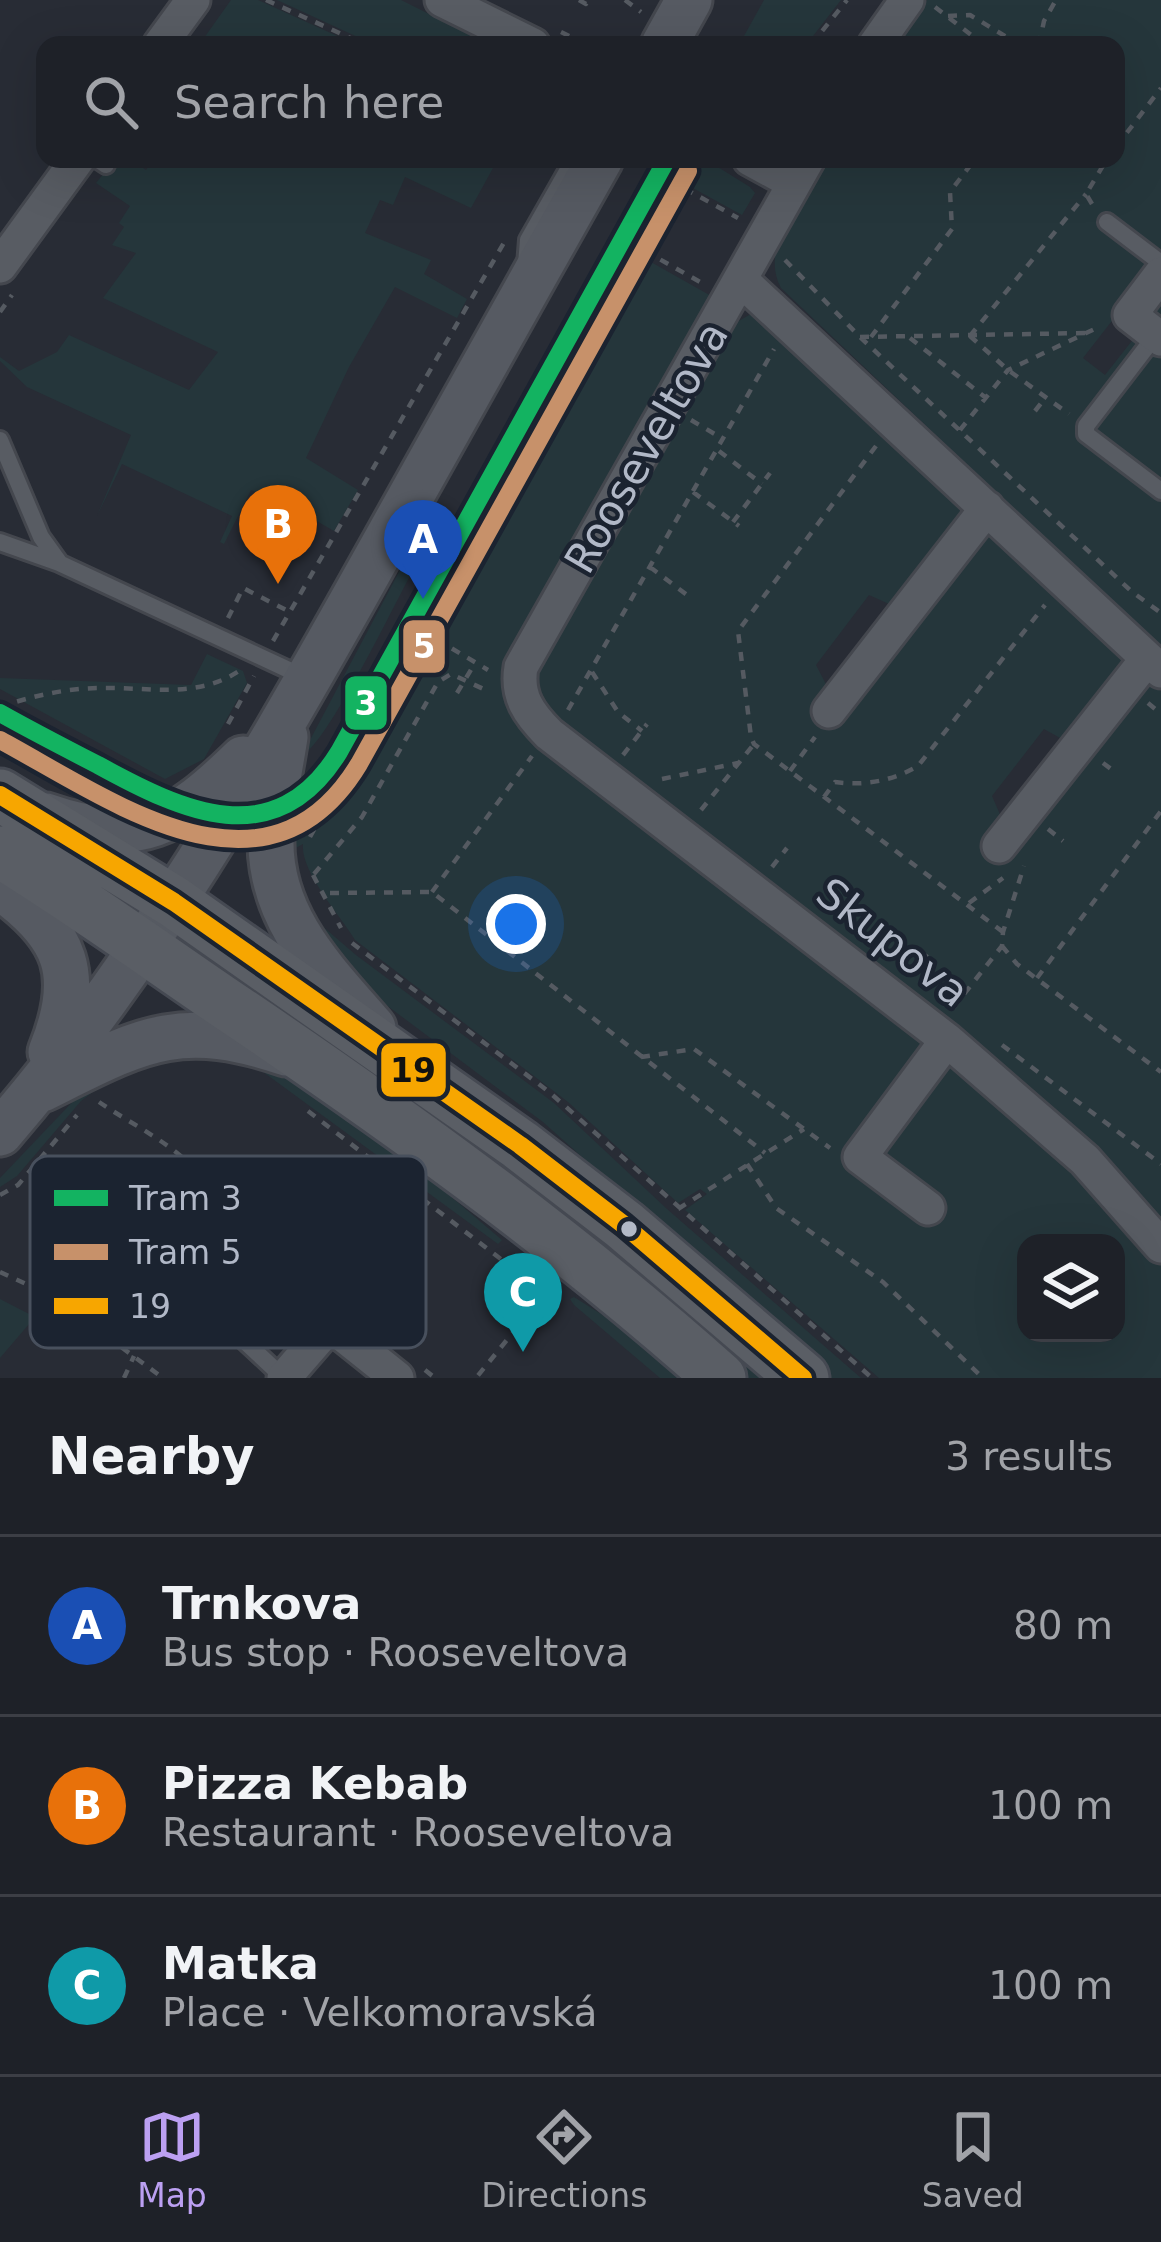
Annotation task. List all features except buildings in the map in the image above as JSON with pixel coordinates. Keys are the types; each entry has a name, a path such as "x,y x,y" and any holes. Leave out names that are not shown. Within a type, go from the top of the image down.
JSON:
{"main road":[{"path":"644,30 688,0"},
{"path":"0,1133 174,902 298,697 418,484 512,287 594,168"},
{"path":"0,795 95,829 158,824 202,799 298,697"},
{"path":"298,697 272,824 278,893 304,946 402,1062"},
{"path":"0,795 174,902 577,1187 803,1378"},
{"path":"0,852 145,945 310,1086"},
{"path":"0,887 45,926 64,960 66,1014 34,1093"},
{"path":"34,1093 141,1042 183,1034 247,1040 422,1156"},
{"path":"426,1158 542,1231 720,1378"}],"street":[{"path":"167,36 193,0"},
{"path":"442,0 515,36"},
{"path":"883,36 919,2"},
{"path":"0,266 87,168"},
{"name":"Rooseveltova","path":"509,683 725,284 801,171"},
{"path":"1158,337 1130,315 1161,274"},
{"path":"725,284 987,508 1154,665 999,846"},
{"path":"829,711 987,508"},
{"path":"509,683 550,732"},
{"name":"Skupova","path":"550,732 950,1024 1161,1246"},
{"path":"928,1208 860,1157 950,1024"},
{"path":"284,1378 309,1348"},
{"path":"360,1348 397,1378"}],"lane":[{"path":"512,287 525,247 569,168"},
{"path":"1107,222 1161,263"},
{"path":"1158,337 1086,427 1086,434 1161,490"},
{"path":"0,440 41,537 59,563"},
{"path":"0,542 59,563 298,697"},
{"path":"252,1348 284,1378"}],"path":[{"path":"266,0 346,36"},
{"path":"579,0 586,4 589,0"},
{"path":"625,0 644,30"},
{"path":"819,36 847,0"},
{"path":"1041,36 1056,0"},
{"path":"919,2 948,16 973,36"},
{"path":"948,16 970,15 1005,36"},
{"path":"1125,135 1161,88"},
{"path":"679,168 632,244 725,284"},
{"path":"871,337 952,229 950,192 968,168"},
{"path":"970,336 1086,194 1102,168"},
{"path":"671,181 746,222"},
{"path":"1086,194 1107,222"},
{"path":"780,252 860,337 1131,591 1161,613"},
{"path":"271,646 512,287"},
{"path":"860,337 1086,333 1008,370 960,430"},
{"path":"970,336 1046,397 1035,411"},
{"path":"910,338 986,398"},
{"path":"432,892 591,670 776,346"},
{"path":"876,446 738,631 754,744 1003,932"},
{"path":"717,450 762,484"},
{"path":"693,492 736,524 770,472"},
{"path":"650,567 687,595"},
{"path":"310,835 444,587"},
{"path":"223,628 243,588 290,612"},
{"path":"824,797 835,782 873,782 918,766 1045,604"},
{"path":"314,875 362,818 438,682 452,674 500,694 509,683 421,630"},
{"path":"457,693 475,663"},
{"path":"0,707 74,690 203,688 244,668"},
{"path":"591,670 608,700 642,731"},
{"path":"790,771 826,723 829,711"},
{"path":"623,756 647,724"},
{"path":"699,812 754,744"},
{"path":"656,780 738,763"},
{"path":"1036,978 1161,811"},
{"path":"773,866 787,848"},
{"path":"950,1024 1002,946 1024,866 984,889 967,905"},
{"path":"330,892 432,892 765,1153"},
{"path":"834,931 857,901"},
{"path":"344,937 548,1090 872,1378"},
{"path":"1002,946 1036,978 1161,1072"},
{"path":"904,986 927,954"},
{"path":"991,1036 1161,1164"},
{"path":"640,1057 694,1049 805,1129 678,1209"},
{"path":"310,1086 389,1156"},
{"path":"43,1156 88,1104 182,1156"},
{"path":"747,1164 776,1208 883,1282 983,1378"},
{"path":"0,1195 30,1171"},
{"path":"426,1188 545,1293 476,1378"},
{"path":"0,1272 30,1286"},
{"path":"123,1348 163,1378"},
{"path":"124,1378 134,1356"}],"shaded area":[{"path":"231,0 258,0 337,36 205,36"},
{"path":"277,0 401,0 473,36 355,36"},
{"path":"764,0 841,0 813,36 744,36"},
{"path":"927,0 1161,0 1161,258 1083,358 1105,375 1161,304 1161,649 781,288 775,272 779,238 819,168 1125,168 1125,36 902,36"},
{"path":"108,168 493,168 471,208 405,177 393,205 380,200 365,233 431,260 424,274 467,299 457,318 395,287 349,367 306,458 358,490 334,531 251,490 224,544 220,542 232,516 122,464 97,516 131,435 27,387 0,357 19,371 57,352 69,335 189,390 218,352 103,298 136,253 112,245 130,206 96,183"},
{"path":"687,168 719,168 755,193 742,215 680,181"},
{"path":"626,248 713,297 509,662 506,680 511,710 528,734 566,768 1009,1112 1087,1184 1161,1264 1161,1378 879,1378 685,1210 707,1194 700,1189 678,1203 568,1102 355,940 314,880 303,844 283,855 285,816 314,798 341,766 355,764 452,587 448,578 622,263"},
{"path":"751,314 763,316 960,504 963,520 898,608 869,595 816,665 828,688 979,533 994,532 1121,657 1124,666 1071,744 1044,729 992,796 1002,819 1147,683 1161,691 1161,1221 1091,1149 942,1016 544,711 534,678 539,667 730,326"},
{"path":"400,570 410,576 374,645 327,727 301,757"},
{"path":"207,654 243,671 247,683 204,759 165,779 0,689 0,678 191,685"},
{"path":"0,719 142,793 103,797 67,784 0,741"},
{"path":"314,919 554,1103 861,1378 829,1378 543,1122 350,978"},
{"path":"221,966 627,1255 775,1378 746,1378 216,974"},
{"path":"247,1051 347,1108 403,1156 378,1156 251,1063"},
{"path":"116,1074 81,1101 17,1176 0,1187 0,1178 80,1094"},
{"path":"426,1175 502,1240 498,1244 426,1191"},
{"path":"574,1297 655,1348 692,1378 660,1378 574,1305 570,1299"},
{"path":"0,1299 30,1314 30,1323 0,1358"}],"tram line":[{"name":"3","path":"0,713 130,782 194,809 257,814 286,804 314,784 339,752 662,168"},
{"name":"5","path":"0,740 138,814 187,832 234,839 280,833 322,809 359,764 688,171"}],"transit line":[{"name":"19","path":"0,795 174,902 520,1145 624,1225 803,1378"}],"place":[{"name":"Pizza Kebab","path":"278,584"},
{"name":"Trnkova","path":"423,599"},
{"name":"Matka","path":"523,1352"}]}
